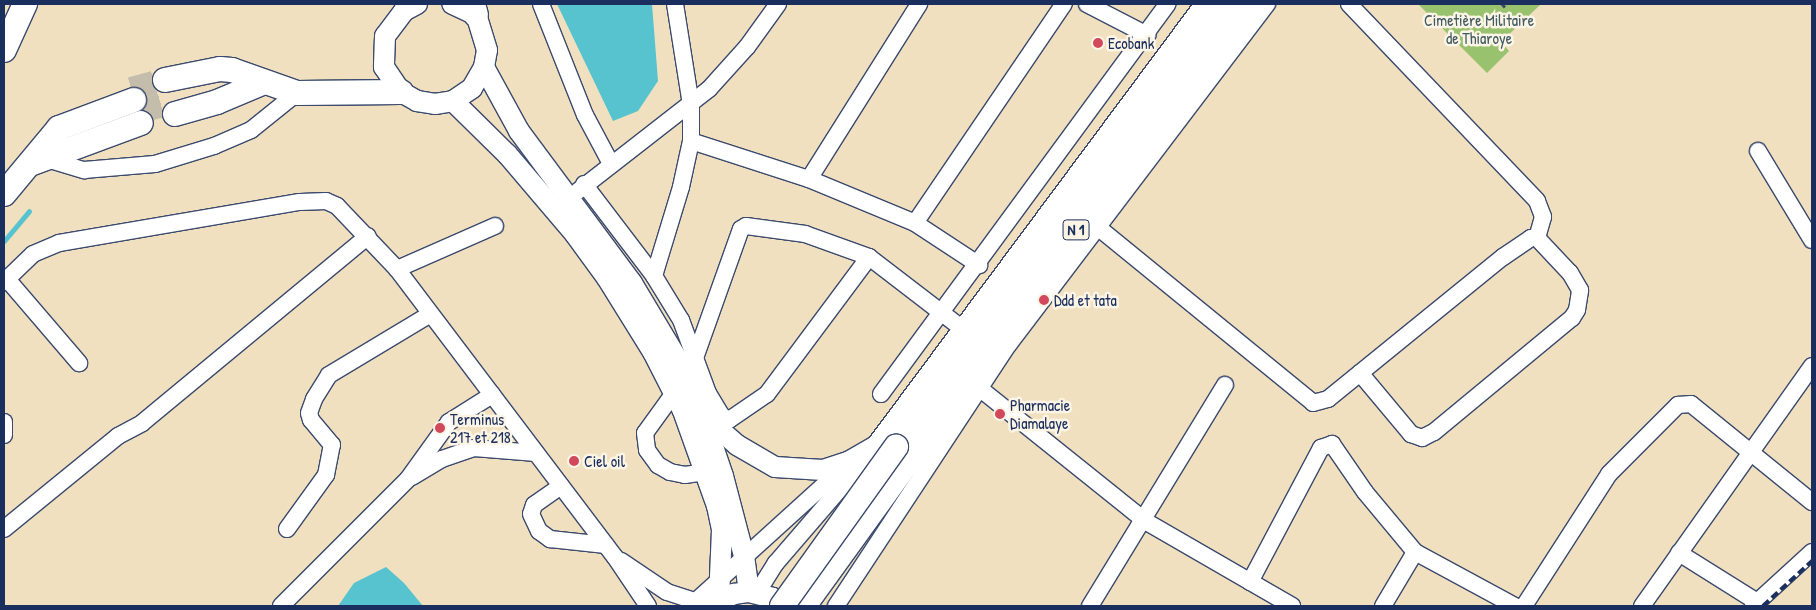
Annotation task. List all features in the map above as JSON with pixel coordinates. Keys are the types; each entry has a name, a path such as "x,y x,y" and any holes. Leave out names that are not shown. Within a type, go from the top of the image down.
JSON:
{"highway":[{"path":"4,50 25,4"},
{"name":"N 1","path":"960,375 1223,4"},
{"name":"N 1","path":"784,606 893,451 1092,222 1248,4"},
{"path":"262,83 217,102 170,96 220,69 232,70 262,83 297,93 401,92"},
{"path":"4,194 67,138 136,106"},
{"name":"N 1","path":"804,606 893,451"}],"main road":[{"path":"417,4 390,13 382,51 388,74 401,92 417,101 435,104 453,101 472,88 484,67 487,50 475,9 452,4"},
{"path":"484,67 519,131 652,314 682,367 702,414 723,476 753,593"},
{"path":"453,101 507,154 575,234 630,313 674,393 707,472 722,530 722,580 709,603"},
{"path":"702,414 737,445 775,467 823,470 850,461 893,451"},
{"path":"709,603 753,593 784,606"}],"street":[{"path":"541,4 585,114 611,164"},
{"path":"654,276 681,186 691,141 690,105 675,4"},
{"path":"569,199 584,184 690,105 724,74 778,4"},
{"path":"809,179 920,4"},
{"path":"915,223 1064,4"},
{"path":"1087,4 1148,36"},
{"path":"881,394 1148,36 1168,4"},
{"path":"836,606 960,375 963,329 1203,4"},
{"path":"1267,4 1092,222 1313,402 1328,399 1360,373 1502,258 1531,238 1537,238 1570,273 1580,290 1577,310 1572,318 1434,432 1422,438 1411,434 1360,373"},
{"path":"1349,4 1537,201 1543,217 1537,238"},
{"path":"39,162 84,170 155,164 214,146 251,130 297,93"},
{"path":"691,141 809,179 915,223 979,265"},
{"path":"1758,151 1812,240"},
{"path":"584,184 654,276 681,320 708,393 722,416 729,420 738,416 767,394 869,257"},
{"path":"79,363 5,281 44,246 300,202 326,202 337,206 368,236 396,269 429,315 610,551 648,606"},
{"path":"396,269 495,226"},
{"path":"695,358 741,229 746,226 805,234 869,257 944,311 963,329"},
{"path":"4,529 118,436 142,423 368,236"},
{"path":"287,529 326,475 332,445 310,420 309,413 314,399 329,376 429,315"},
{"path":"1642,606 1748,453 1812,366"},
{"path":"960,375 1145,521 1292,606"},
{"path":"1093,605 1225,386"},
{"path":"674,393 645,433 647,450 658,465 670,472 685,476 707,472"},
{"path":"281,606 408,479 449,422 492,395"},
{"path":"1524,606 1609,474 1678,404 1691,404 1748,453 1812,502"},
{"path":"4,422 4,435"},
{"path":"1250,582 1326,444 1336,447 1365,492 1415,552 1515,606"},
{"path":"408,479 442,459 474,448 536,453"},
{"path":"753,593 776,562 827,506 893,451"},
{"path":"722,580 744,556 850,461"},
{"path":"561,486 534,505 531,514 539,531 550,539 610,551 652,584 709,603"},
{"path":"1383,606 1415,552"},
{"path":"1679,553 1755,604 1812,552"}],"path":[{"path":"1502,4 1506,9"}],"green space":[{"name":"Cimetière Militaire de Thiaroye","path":"1418,4 1541,4 1501,42 1509,51 1487,73"}],"water":[{"path":"557,4 652,4 658,81 638,111 613,121"},
{"path":"386,567 404,583 423,606 338,606 354,583"}],"waterway":[{"path":"4,241 29,211"}],"tunnel":[{"path":"131,89 165,80"},
{"path":"138,112 172,102"}],"railway":[{"path":"1763,606 1812,561"}],"place":[{"name":"Ecobank","path":"1098,43"},
{"name":"Ddd et tata","path":"1044,300"},
{"name":"Pharmacie Diamalaye","path":"1000,414"},
{"name":"Terminus 217 et 218","path":"440,428"},
{"name":"Ciel oil","path":"574,461"}]}
